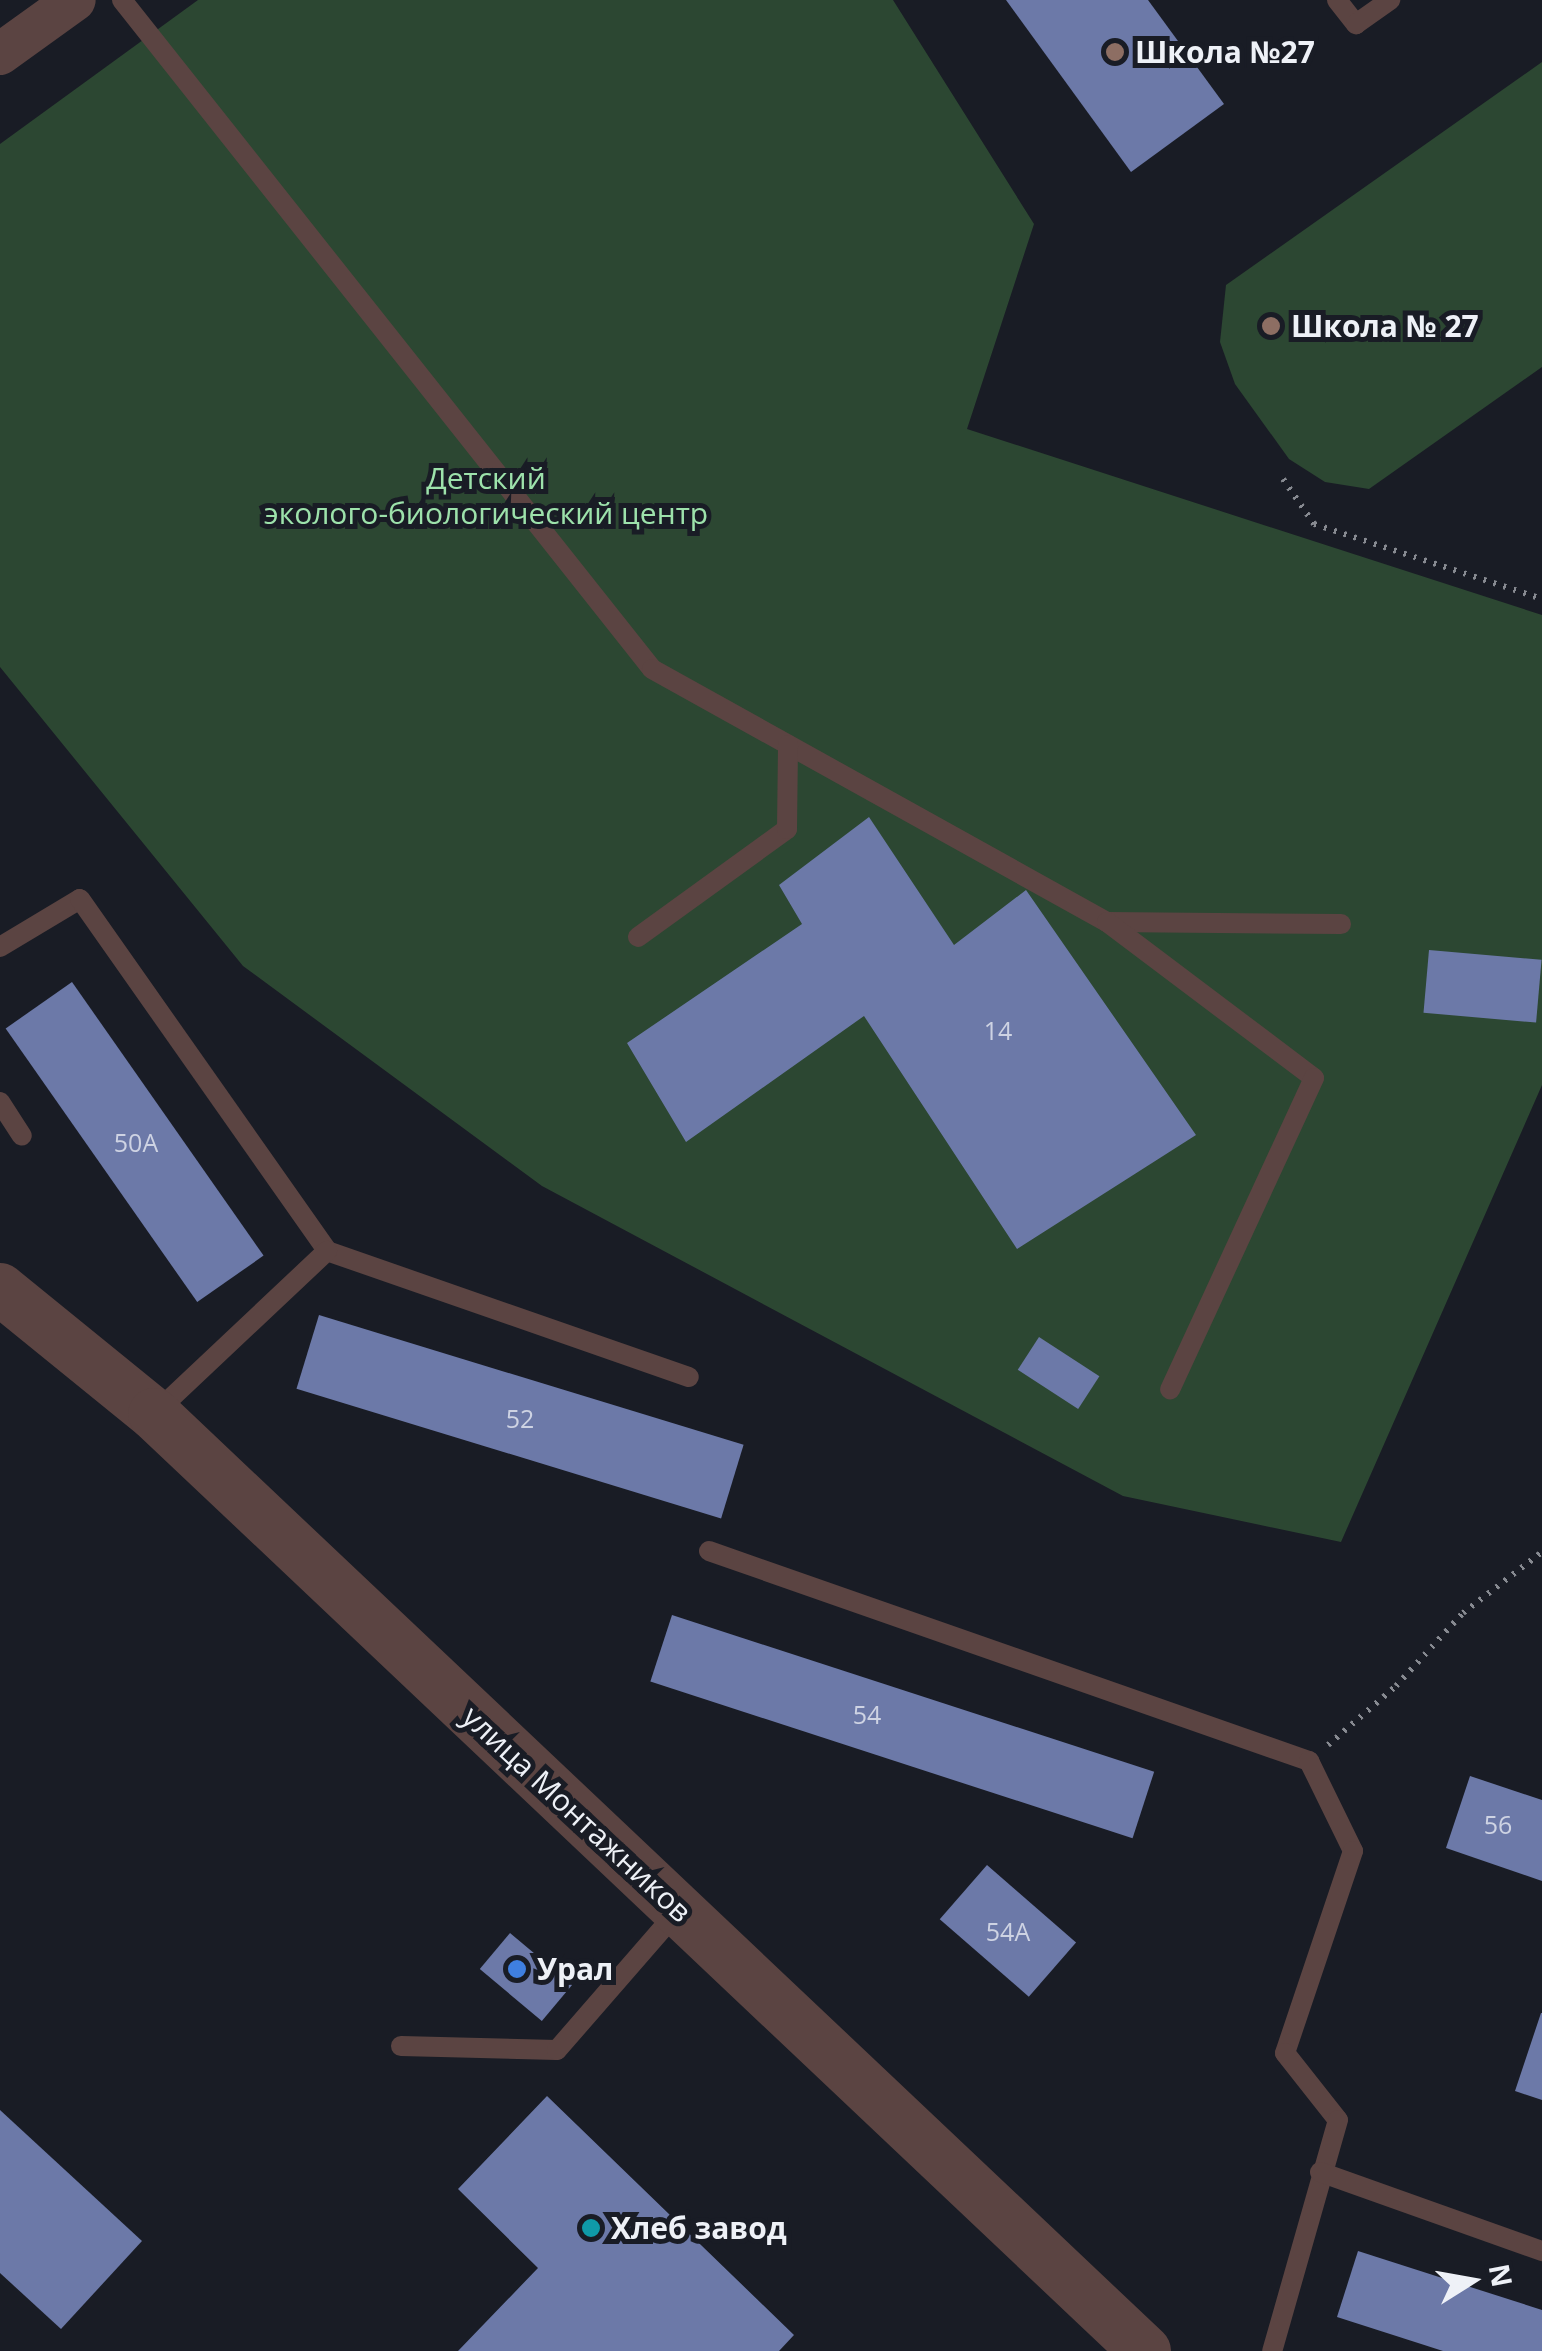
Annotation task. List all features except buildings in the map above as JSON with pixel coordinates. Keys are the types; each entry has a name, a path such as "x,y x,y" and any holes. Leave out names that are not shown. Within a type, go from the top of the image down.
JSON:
{"street":[{"path":"0,54 76,0"},
{"name":"улица Монтажников","path":"0,1289 154,1414 1145,2351"}],"lane":[{"path":"122,0 652,670 1107,922 1314,1078 1170,1389"},
{"path":"1337,0 1356,24 1390,0"},
{"path":"638,937 787,830 788,745"},
{"path":"0,947 80,899 327,1251 689,1377"},
{"path":"1107,922 1341,924"},
{"path":"0,1102 22,1136"},
{"path":"154,1414 327,1251"},
{"path":"710,1551 1309,1762 1353,1851 1285,2054 1338,2120 1320,2172 1272,2351"},
{"path":"401,2046 557,2050 678,1910"},
{"path":"1320,2172 1542,2251"}],"path":[{"path":"1283,479 1314,524 1542,599"},
{"path":"1309,1762 1396,1686 1463,1613 1542,1552"}],"green space":[{"name":"Детский эколого-биологический центр","path":"198,0 893,0 1034,224 967,429 1542,615 1542,1085 1341,1542 1123,1496 542,1186 243,966 0,667 0,144"},
{"path":"1542,62 1542,367 1369,489 1325,482 1289,459 1235,384 1220,342 1226,285"}],"place":[{"name":"Школа №27","path":"1115,52"},
{"name":"Школа № 27","path":"1271,326"},
{"name":"Урал","path":"517,1969"},
{"name":"Хлеб завод","path":"591,2228"}]}
